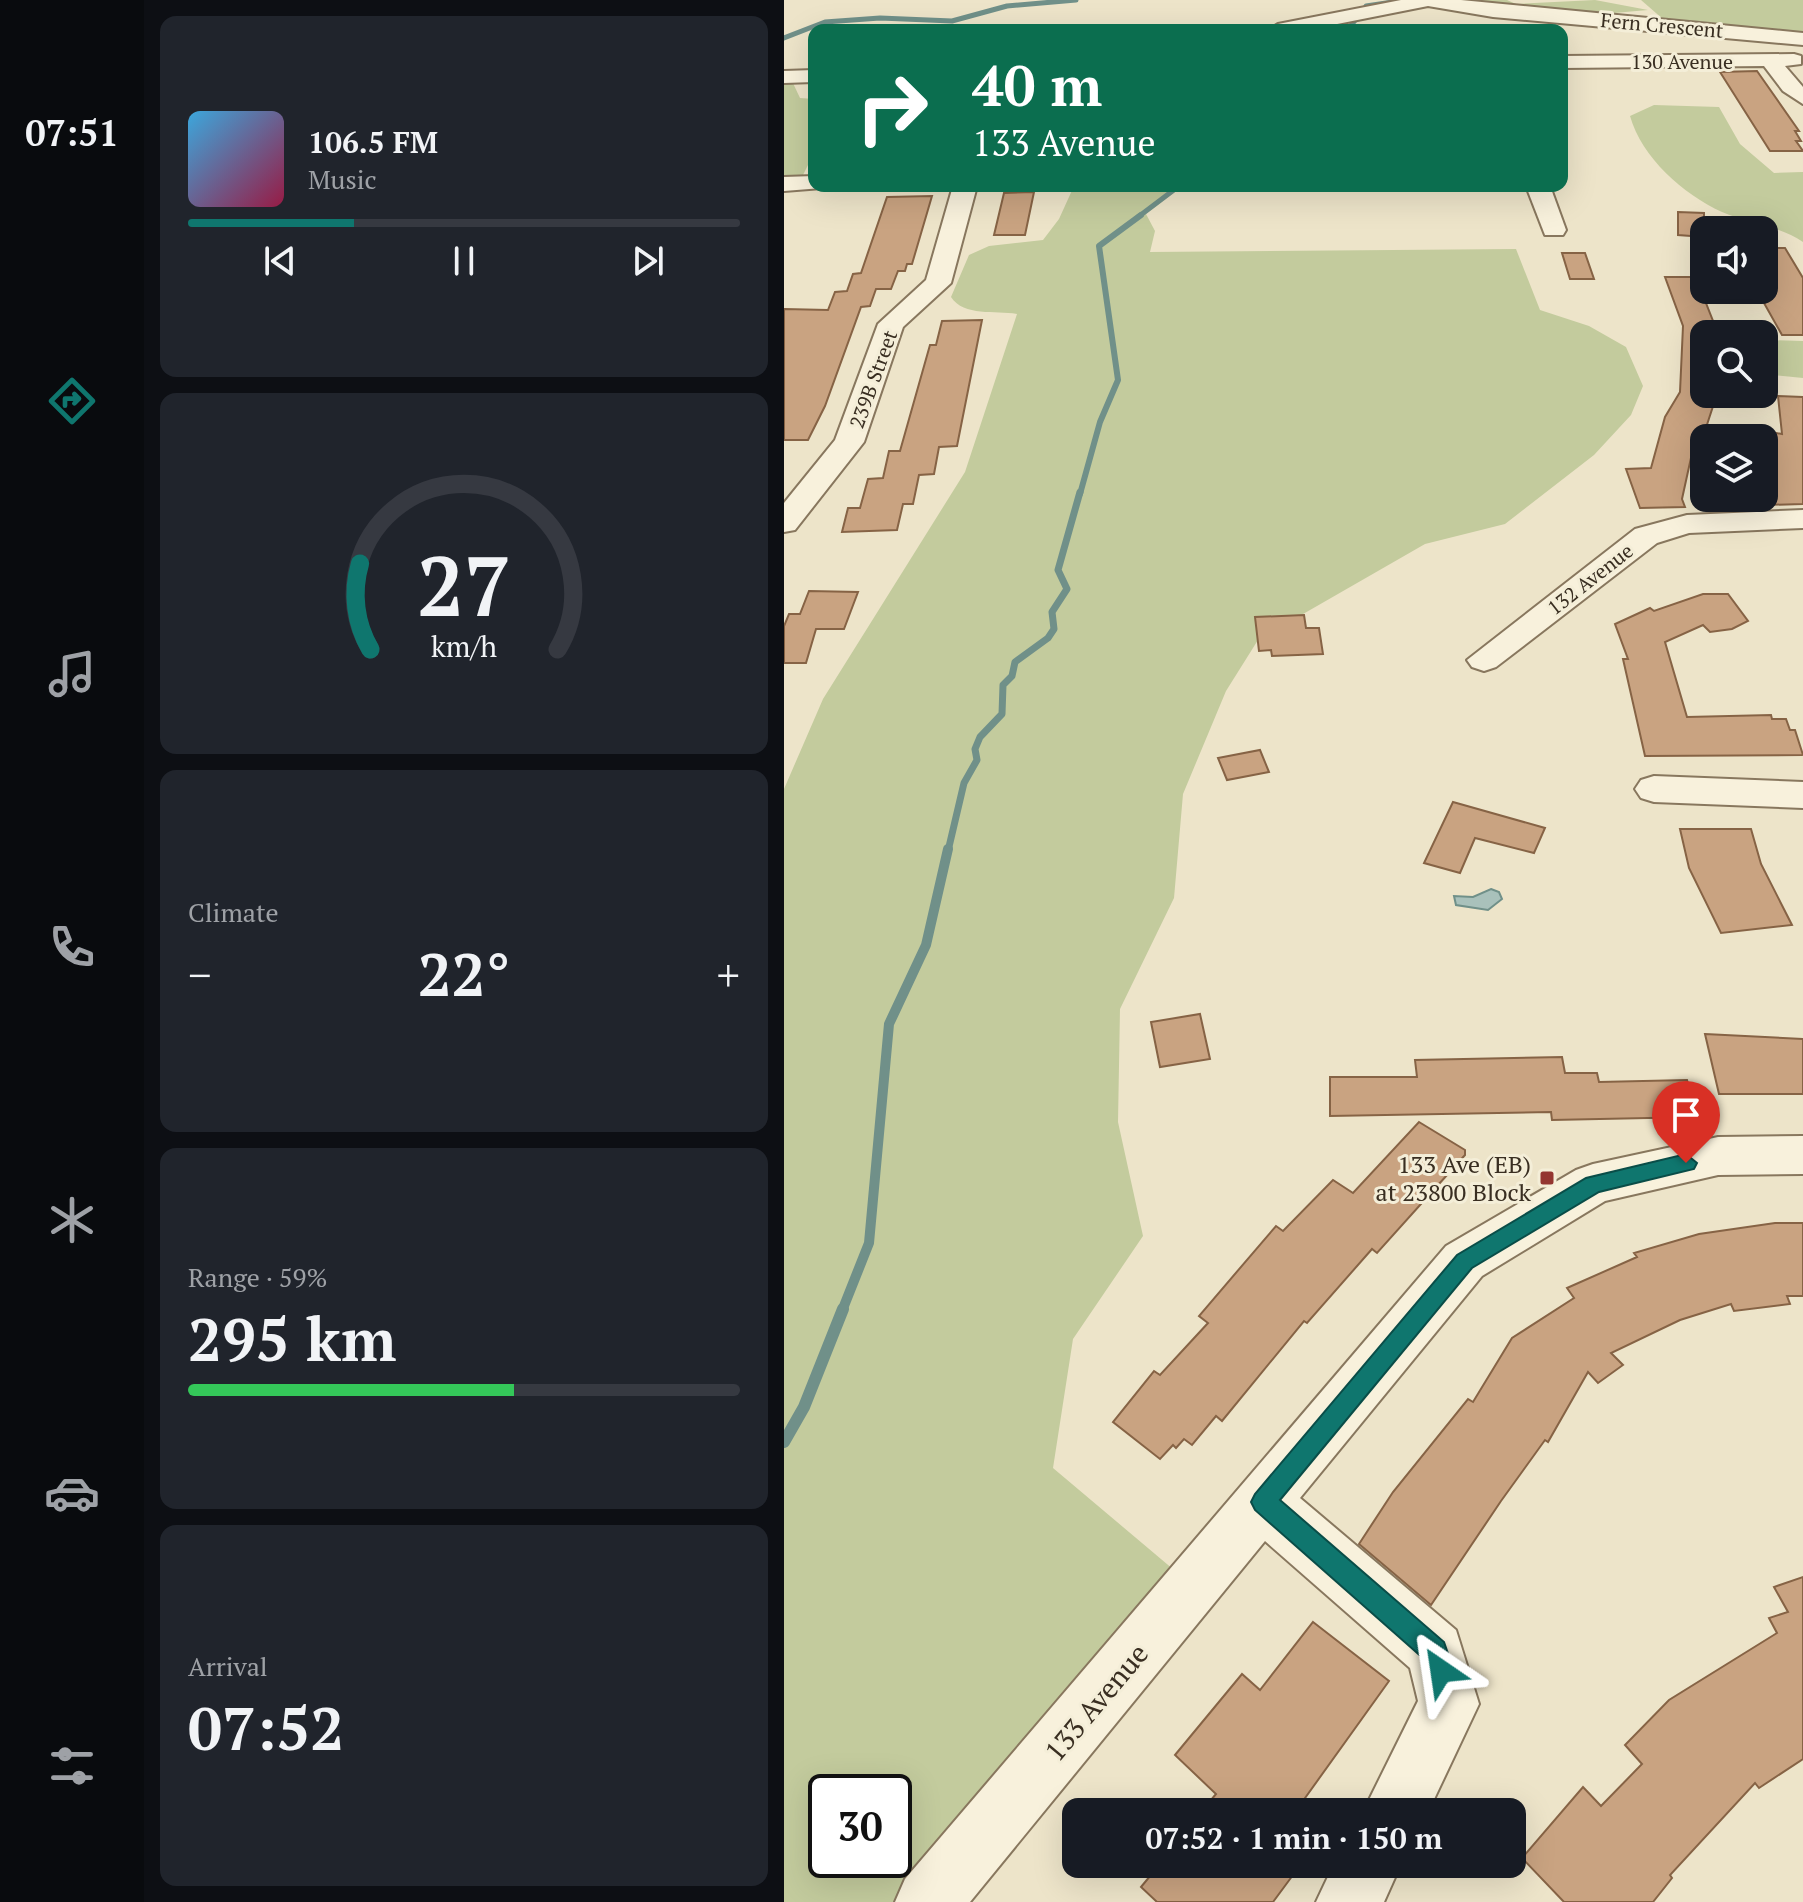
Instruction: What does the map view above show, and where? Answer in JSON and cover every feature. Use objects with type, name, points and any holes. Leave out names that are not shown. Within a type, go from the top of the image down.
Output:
[{"type":"street","points":[[1308,24],[1428,0]]},
{"type":"street","name":"Fern Crescent","points":[[1428,0],[1493,11],[1803,39]]},
{"type":"street","points":[[1770,60],[1790,87],[1803,98]]},
{"type":"street","name":"130 Avenue","points":[[1568,62],[1803,60]]},
{"type":"street","points":[[784,77],[808,76]]},
{"type":"street","points":[[784,184],[808,183]]},
{"type":"street","name":"239B Street","points":[[784,523],[849,442],[891,324],[938,283],[963,192]]},
{"type":"street","points":[[1540,192],[1554,230]]},
{"type":"street","name":"132 Avenue","points":[[1484,660],[1646,536],[1687,524],[1803,519]]},
{"type":"street","points":[[1654,789],[1803,795]]},
{"type":"street","name":"133 Avenue","points":[[928,1902],[1464,1261],[1593,1184],[1718,1156],[1803,1155]]},
{"type":"street","points":[[1263,1502],[1435,1651],[1449,1704],[1402,1798]]},
{"type":"street","points":[[1349,1902],[1362,1878]]},
{"type":"green space","points":[[1442,0],[1507,0],[1516,4],[1595,0],[1648,10],[1591,15]]},
{"type":"green space","points":[[1641,0],[1803,0],[1803,36],[1664,20]]},
{"type":"green space","points":[[792,81],[800,98],[808,99],[808,165],[802,177],[784,177],[784,82]]},
{"type":"green space","points":[[1654,105],[1719,107],[1740,144],[1774,173],[1803,172],[1803,242],[1778,230],[1778,216],[1734,216],[1707,204],[1679,185],[1644,146],[1630,116]]},
{"type":"green space","points":[[1071,192],[1175,192],[1146,214],[1155,231],[1150,252],[1516,249],[1540,310],[1589,326],[1626,347],[1643,386],[1631,415],[1594,455],[1505,524],[1425,544],[1258,640],[1226,691],[1183,794],[1174,898],[1120,1009],[1118,1122],[1143,1236],[1073,1339],[1053,1468],[1193,1586],[928,1902],[784,1902],[784,789],[823,699],[965,472],[1017,314],[964,308],[951,297],[969,255],[989,246],[1043,240],[1059,219]]},
{"type":"green space","points":[[1778,340],[1803,341],[1803,378],[1778,375]]},
{"type":"water","points":[[1491,889],[1499,892],[1502,899],[1488,910],[1456,905],[1454,896],[1473,897]]},
{"type":"building","points":[[1757,71],[1799,131],[1795,131],[1801,141],[1796,141],[1803,151],[1770,151],[1720,72]]},
{"type":"building","points":[[1034,192],[1025,235],[994,235],[1004,193]]},
{"type":"building","points":[[932,196],[912,264],[907,264],[905,271],[898,271],[891,289],[876,289],[870,306],[861,307],[825,406],[808,440],[784,440],[784,309],[828,310],[835,292],[847,291],[853,274],[861,273],[887,197]]},
{"type":"building","points":[[1678,212],[1704,213],[1704,216],[1690,216],[1690,236],[1678,235]]},
{"type":"building","points":[[1778,248],[1785,248],[1803,278],[1803,335],[1782,335],[1778,320],[1774,320],[1765,304],[1778,304]]},
{"type":"building","points":[[1562,253],[1585,253],[1594,279],[1570,279]]},
{"type":"building","points":[[1665,277],[1690,277],[1690,304],[1706,304],[1713,320],[1690,320],[1690,408],[1712,408],[1707,424],[1690,424],[1690,462],[1682,499],[1685,507],[1640,508],[1626,469],[1651,468],[1665,417],[1680,392],[1683,326]]},
{"type":"building","points":[[982,320],[957,446],[939,447],[934,474],[919,475],[913,504],[903,504],[897,530],[842,532],[848,508],[860,508],[868,479],[883,478],[889,451],[900,451],[930,345],[936,345],[942,321]]},
{"type":"building","points":[[1778,396],[1803,397],[1803,504],[1778,505],[1778,433],[1782,434]]},
{"type":"building","points":[[809,591],[858,592],[844,629],[816,629],[806,663],[784,663],[784,626],[789,614],[800,614]]},
{"type":"building","points":[[1703,594],[1728,594],[1748,621],[1732,629],[1710,632],[1703,625],[1665,642],[1687,717],[1771,715],[1772,719],[1786,719],[1790,730],[1795,730],[1803,755],[1645,756],[1623,659],[1628,659],[1615,624],[1650,608],[1654,611]]},
{"type":"building","points":[[1304,615],[1306,628],[1319,628],[1323,654],[1272,656],[1271,650],[1259,651],[1255,617]]},
{"type":"building","points":[[1260,750],[1269,772],[1227,780],[1218,758]]},
{"type":"building","points":[[1453,802],[1545,828],[1534,853],[1475,838],[1460,873],[1424,863]]},
{"type":"building","points":[[1680,829],[1751,829],[1761,864],[1792,925],[1721,933],[1689,868]]},
{"type":"building","points":[[1200,1014],[1210,1059],[1160,1067],[1151,1022]]},
{"type":"building","points":[[1705,1034],[1803,1039],[1803,1094],[1719,1094]]},
{"type":"building","points":[[1562,1057],[1565,1073],[1597,1073],[1599,1082],[1687,1080],[1696,1117],[1552,1120],[1551,1112],[1330,1116],[1330,1077],[1417,1077],[1415,1060]]},
{"type":"building","points":[[1419,1122],[1465,1150],[1465,1155],[1377,1253],[1372,1249],[1307,1323],[1304,1321],[1222,1421],[1216,1416],[1192,1445],[1184,1439],[1176,1448],[1173,1445],[1160,1459],[1113,1422],[1154,1371],[1160,1375],[1208,1323],[1199,1316],[1276,1226],[1283,1231],[1333,1180],[1353,1193]]},
{"type":"building","points":[[1775,1223],[1803,1223],[1803,1296],[1787,1296],[1790,1304],[1734,1311],[1731,1304],[1680,1320],[1611,1353],[1623,1365],[1598,1383],[1588,1372],[1548,1442],[1545,1440],[1501,1501],[1431,1605],[1359,1544],[1393,1492],[1468,1399],[1473,1402],[1512,1338],[1574,1298],[1567,1288],[1637,1257],[1634,1253],[1699,1234]]},
{"type":"building","points":[[1803,1577],[1803,1759],[1759,1788],[1755,1783],[1670,1875],[1672,1878],[1653,1902],[1564,1902],[1526,1862],[1526,1853],[1583,1787],[1601,1806],[1642,1764],[1625,1745],[1669,1700],[1777,1633],[1769,1618],[1788,1612],[1774,1587]]},
{"type":"building","points":[[1313,1622],[1389,1681],[1305,1798],[1213,1798],[1216,1794],[1175,1755],[1242,1674],[1260,1690]]},
{"type":"building","points":[[1148,1878],[1291,1878],[1273,1902],[1157,1902],[1141,1887]]},
{"type":"waterway","points":[[820,24],[880,18],[952,21],[1007,6],[1076,0]]},
{"type":"waterway","points":[[1364,10],[1366,6],[1406,0]]},
{"type":"waterway","points":[[1352,24],[1358,17]]},
{"type":"waterway","points":[[784,38],[808,29]]},
{"type":"waterway","points":[[1138,217],[1171,192]]},
{"type":"waterway","points":[[1080,494],[1100,422],[1118,380],[1099,246],[1141,215]]},
{"type":"waterway","points":[[948,851],[964,783],[977,760],[975,749],[980,737],[1002,714],[1003,685],[1012,676],[1015,662],[1048,638],[1054,629],[1052,612],[1067,589],[1058,570],[1080,492]]},
{"type":"waterway","points":[[842,1311],[869,1243],[889,1024],[926,945],[948,849]]},
{"type":"waterway","points":[[784,1442],[804,1407],[843,1309]]},
{"type":"place","name":"133 Ave (EB) at 23800 Block","points":[[1547,1178]]},
{"type":"route","points":[[1441,1671],[1435,1651],[1263,1502],[1464,1261],[1593,1184],[1686,1163]]}]
